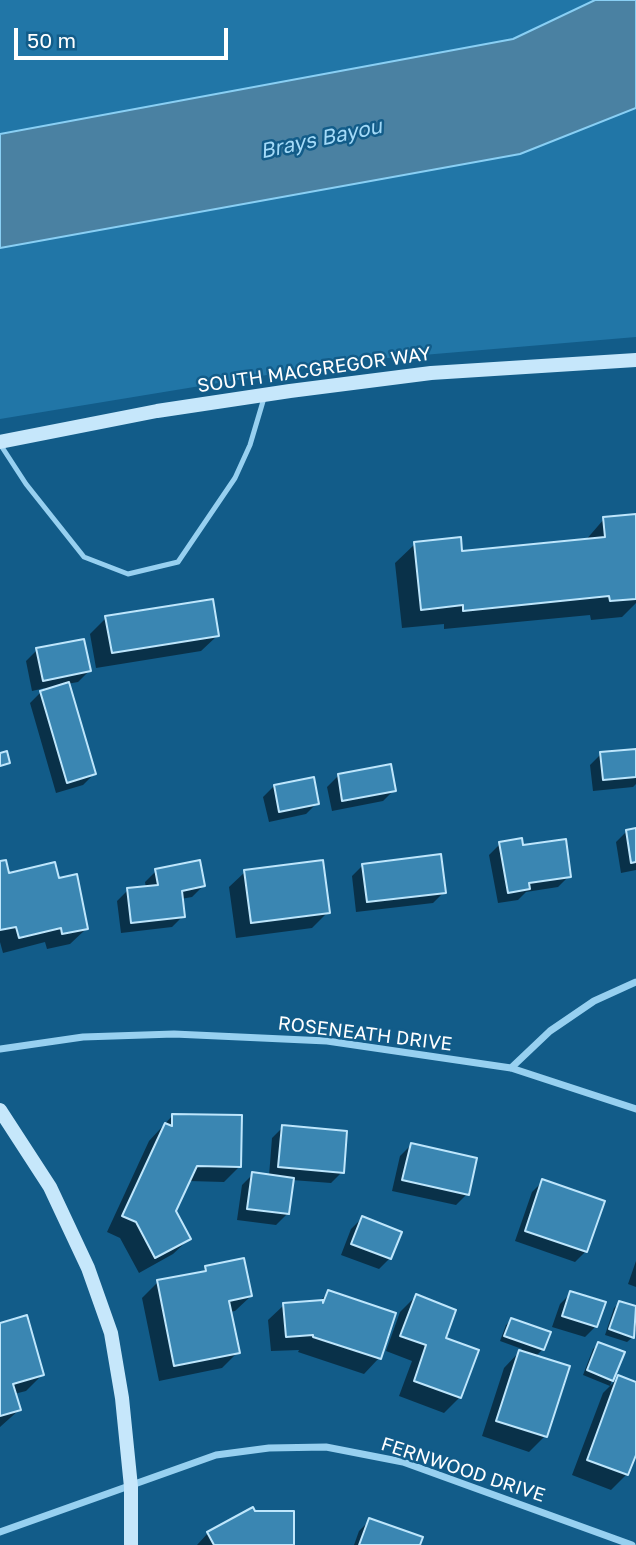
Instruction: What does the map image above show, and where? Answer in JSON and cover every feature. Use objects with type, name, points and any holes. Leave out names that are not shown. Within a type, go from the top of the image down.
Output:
[{"type":"street","name":"SOUTH MACGREGOR WAY","points":[[0,443],[158,411],[431,373],[636,360]]},
{"type":"street","points":[[511,1068],[550,1031],[594,1000],[636,982]]},
{"type":"street","name":"ROSENEATH DRIVE","points":[[0,1049],[83,1037],[174,1034],[327,1041],[511,1068],[636,1109]]},
{"type":"street","points":[[0,1110],[50,1187],[93,1281],[111,1333],[122,1398],[131,1486],[131,1545]]},
{"type":"street","name":"FERNWOOD DRIVE","points":[[0,1532],[216,1455],[269,1448],[326,1447],[403,1462],[632,1545]]},
{"type":"lane","points":[[0,443],[26,484],[84,557],[128,574],[178,562],[235,478],[250,445],[265,395]]},
{"type":"shaded area","points":[[0,0],[636,0],[636,337],[352,361],[0,419]]},
{"type":"water","name":"Brays Bayou","points":[[595,0],[636,0],[636,108],[520,154],[0,248],[0,134],[513,39]]},
{"type":"building","points":[[636,514],[636,599],[610,601],[609,596],[463,611],[463,605],[421,610],[414,542],[461,537],[462,551],[605,537],[603,517]]},
{"type":"building","points":[[213,599],[219,636],[112,653],[105,616]]},
{"type":"building","points":[[84,639],[91,671],[43,681],[36,648]]},
{"type":"building","points":[[69,682],[96,774],[67,783],[40,691]]},
{"type":"building","points":[[636,749],[636,777],[603,780],[600,752]]},
{"type":"building","points":[[7,751],[10,763],[0,766],[0,753]]},
{"type":"building","points":[[391,764],[396,791],[342,801],[338,774]]},
{"type":"building","points":[[314,777],[319,804],[279,812],[274,785]]},
{"type":"building","points":[[636,828],[636,862],[631,863],[626,830]]},
{"type":"building","points":[[522,838],[523,845],[566,839],[571,877],[529,883],[530,889],[508,893],[499,842]]},
{"type":"building","points":[[441,854],[446,893],[367,902],[362,864]]},
{"type":"building","points":[[6,860],[9,873],[55,862],[59,878],[77,874],[88,929],[62,934],[61,928],[19,938],[16,927],[0,930],[0,861]]},
{"type":"building","points":[[200,860],[205,886],[182,891],[185,917],[131,923],[127,888],[158,885],[155,869]]},
{"type":"building","points":[[323,860],[330,913],[251,923],[244,870]]},
{"type":"building","points":[[172,1114],[242,1115],[241,1167],[197,1166],[176,1211],[191,1239],[155,1258],[136,1222],[122,1216],[165,1123],[172,1126]]},
{"type":"building","points":[[282,1125],[347,1131],[344,1173],[278,1167]]},
{"type":"building","points":[[411,1143],[477,1158],[469,1195],[402,1180]]},
{"type":"building","points":[[252,1172],[294,1178],[289,1214],[247,1209]]},
{"type":"building","points":[[542,1179],[605,1201],[587,1252],[525,1231]]},
{"type":"building","points":[[362,1216],[402,1232],[391,1259],[351,1244]]},
{"type":"building","points":[[244,1258],[252,1296],[229,1301],[240,1353],[174,1366],[157,1280],[206,1271],[205,1266]]},
{"type":"building","points":[[328,1290],[396,1313],[381,1359],[313,1335],[286,1337],[283,1303],[323,1300],[323,1303]]},
{"type":"building","points":[[570,1291],[606,1302],[597,1327],[562,1316]]},
{"type":"building","points":[[416,1294],[456,1310],[446,1338],[479,1350],[461,1398],[414,1381],[426,1345],[400,1336]]},
{"type":"building","points":[[619,1301],[636,1306],[634,1338],[609,1329]]},
{"type":"building","points":[[27,1315],[44,1375],[13,1384],[21,1410],[0,1416],[0,1323]]},
{"type":"building","points":[[511,1318],[551,1332],[544,1350],[504,1336]]},
{"type":"building","points":[[598,1342],[625,1352],[613,1381],[587,1370]]},
{"type":"building","points":[[519,1350],[570,1366],[547,1437],[496,1421]]},
{"type":"building","points":[[618,1375],[636,1382],[636,1455],[628,1475],[587,1460]]},
{"type":"building","points":[[253,1507],[255,1511],[294,1511],[294,1545],[214,1545],[207,1532]]},
{"type":"building","points":[[369,1518],[423,1537],[420,1545],[359,1545]]}]
